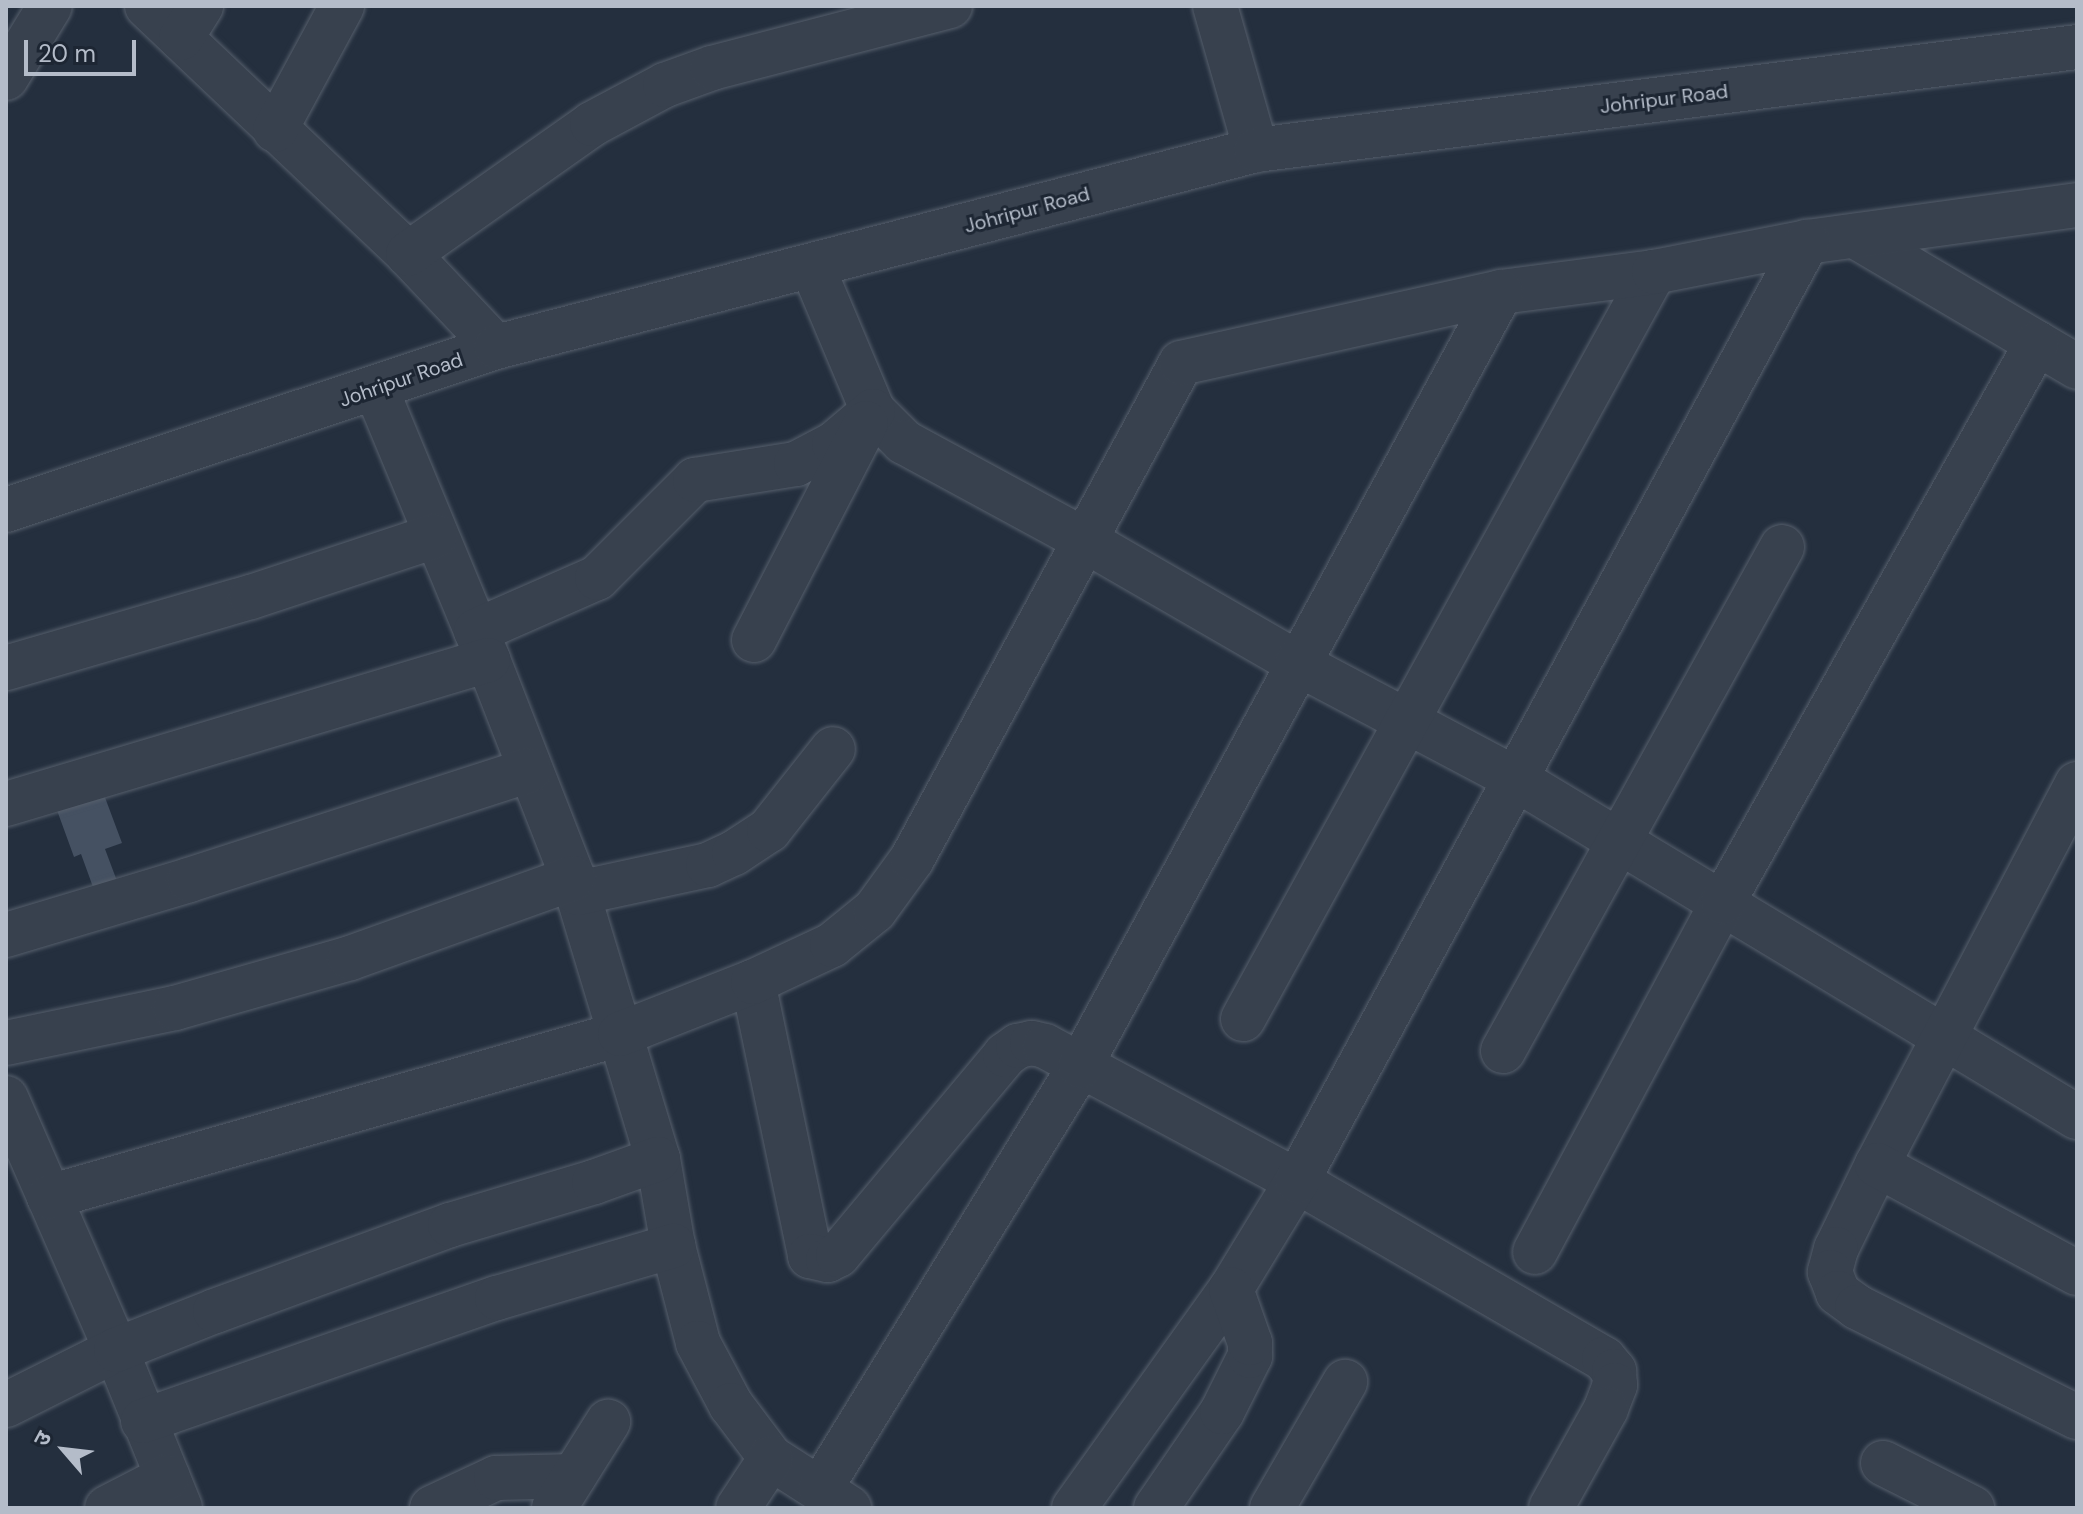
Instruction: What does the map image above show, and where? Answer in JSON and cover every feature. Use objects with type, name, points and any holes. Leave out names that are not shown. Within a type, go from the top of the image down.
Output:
[{"type":"street","points":[[6,78],[50,6]]},
{"type":"street","points":[[147,6],[191,22],[275,130],[408,254],[496,347]]},
{"type":"street","points":[[275,130],[342,6]]},
{"type":"street","points":[[408,254],[592,124],[665,85],[712,68],[950,6]]},
{"type":"street","points":[[1215,6],[1256,150]]},
{"type":"street","name":"Johripur Road","points":[[6,510],[496,347],[1256,150],[2077,47]]},
{"type":"street","points":[[49,1197],[620,1034],[753,982],[832,945],[875,910],[912,859],[1181,363],[1501,292],[1654,272],[1807,242],[2070,211]]},
{"type":"street","points":[[1855,236],[2077,367]]},
{"type":"street","points":[[1074,1508],[1231,1289],[1297,1181],[1807,242]]},
{"type":"street","points":[[812,266],[873,411],[885,426],[927,456],[1086,541],[1297,663],[1516,779],[2077,1117]]},
{"type":"street","points":[[1243,1019],[1654,272]]},
{"type":"street","points":[[376,389],[576,886],[658,1159],[673,1246],[698,1343],[731,1405],[771,1458],[834,1499],[1080,1066],[1501,292]]},
{"type":"street","points":[[1535,1252],[1723,902],[2037,343]]},
{"type":"street","points":[[754,640],[873,411]]},
{"type":"street","points":[[6,804],[482,646],[597,578],[695,480],[796,464],[834,444],[873,411]]},
{"type":"street","points":[[6,668],[251,597],[435,536]]},
{"type":"street","points":[[1503,1051],[1782,547]]},
{"type":"street","points":[[6,1043],[175,1008],[350,958],[576,886],[708,865],[734,853],[769,830],[833,749]]},
{"type":"street","points":[[6,935],[219,871],[530,770]]},
{"type":"street","points":[[2074,796],[1877,1165],[1836,1249],[1830,1272],[1838,1293],[1857,1307],[2077,1417]]},
{"type":"street","points":[[753,982],[810,1256],[819,1261],[838,1255],[1005,1055],[1018,1046],[1045,1046],[1297,1181],[1589,1348],[1614,1371],[1615,1385],[1606,1409],[1551,1508]]},
{"type":"street","points":[[10,1116],[116,1350],[174,1492],[107,1508]]},
{"type":"street","points":[[6,1405],[116,1350],[450,1225],[594,1182],[658,1159]]},
{"type":"street","points":[[1877,1165],[2077,1273]]},
{"type":"street","points":[[143,1421],[483,1303],[673,1246]]},
{"type":"street","points":[[1156,1508],[1222,1412],[1250,1356],[1250,1343],[1231,1289]]},
{"type":"street","points":[[1272,1508],[1345,1382]]},
{"type":"street","points":[[432,1508],[496,1478],[564,1492],[608,1422]]},
{"type":"street","points":[[738,1508],[771,1458]]},
{"type":"street","points":[[1883,1463],[1972,1508]]},
{"type":"building","points":[[100,784],[122,843],[105,849],[120,889],[97,898],[81,854],[74,857],[54,802]]}]
